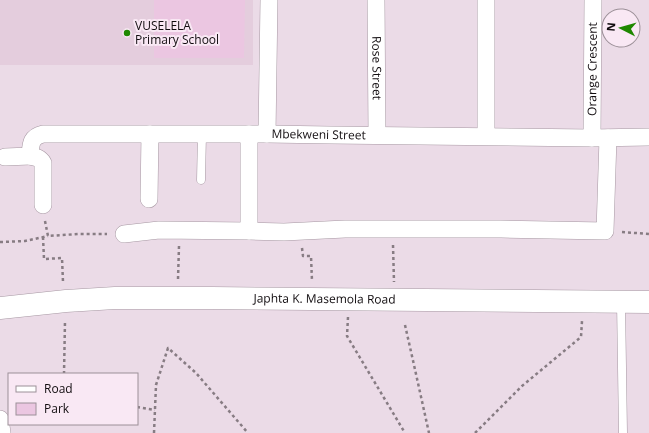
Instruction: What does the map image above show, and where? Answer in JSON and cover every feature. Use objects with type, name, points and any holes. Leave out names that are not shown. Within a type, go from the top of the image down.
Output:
[{"type":"main road","name":"Japhta K. Masemola Road","points":[[0,308],[66,301],[115,298],[649,302]]},
{"type":"street","points":[[267,134],[268,0]]},
{"type":"street","name":"Rose Street","points":[[376,0],[377,135]]},
{"type":"street","points":[[486,0],[486,136]]},
{"type":"street","name":"Orange Crescent","points":[[593,0],[605,231]]},
{"type":"street","name":"Mbekweni Street","points":[[30,156],[34,138],[37,135],[43,134],[267,134],[330,136],[377,135],[600,138],[649,137]]},
{"type":"street","points":[[149,198],[150,134]]},
{"type":"street","points":[[249,134],[249,231]]},
{"type":"street","points":[[5,157],[30,156],[37,157],[41,160],[43,163],[43,205]]},
{"type":"street","points":[[124,234],[159,230],[298,232],[345,229],[501,229],[605,231]]},
{"type":"street","points":[[0,418],[2,433]]},
{"type":"lane","points":[[201,180],[202,134]]},
{"type":"lane","points":[[621,302],[623,433]]},
{"type":"path","points":[[43,205],[45,226],[48,236]]},
{"type":"path","points":[[391,229],[394,255],[394,282]]},
{"type":"path","points":[[178,281],[180,230]]},
{"type":"path","points":[[605,231],[649,234]]},
{"type":"path","points":[[298,232],[303,256],[311,256],[312,299]]},
{"type":"path","points":[[0,242],[25,241],[48,236],[78,234],[124,234]]},
{"type":"path","points":[[43,237],[44,259],[62,258],[63,283]]},
{"type":"path","points":[[349,300],[347,336],[405,433]]},
{"type":"path","points":[[475,433],[522,386],[581,337],[583,301]]},
{"type":"path","points":[[64,373],[65,319]]},
{"type":"path","points":[[405,325],[429,433]]},
{"type":"path","points":[[154,433],[156,385],[168,348],[196,373],[248,433]]},
{"type":"path","points":[[138,407],[155,410]]},
{"type":"shaded area","name":"VUSELELA Primary School","points":[[0,0],[253,0],[253,65],[0,65]]},
{"type":"green space","points":[[154,0],[245,0],[244,58],[154,58]]},
{"type":"place","name":"VUSELELA Primary School","points":[[127,33]]}]
